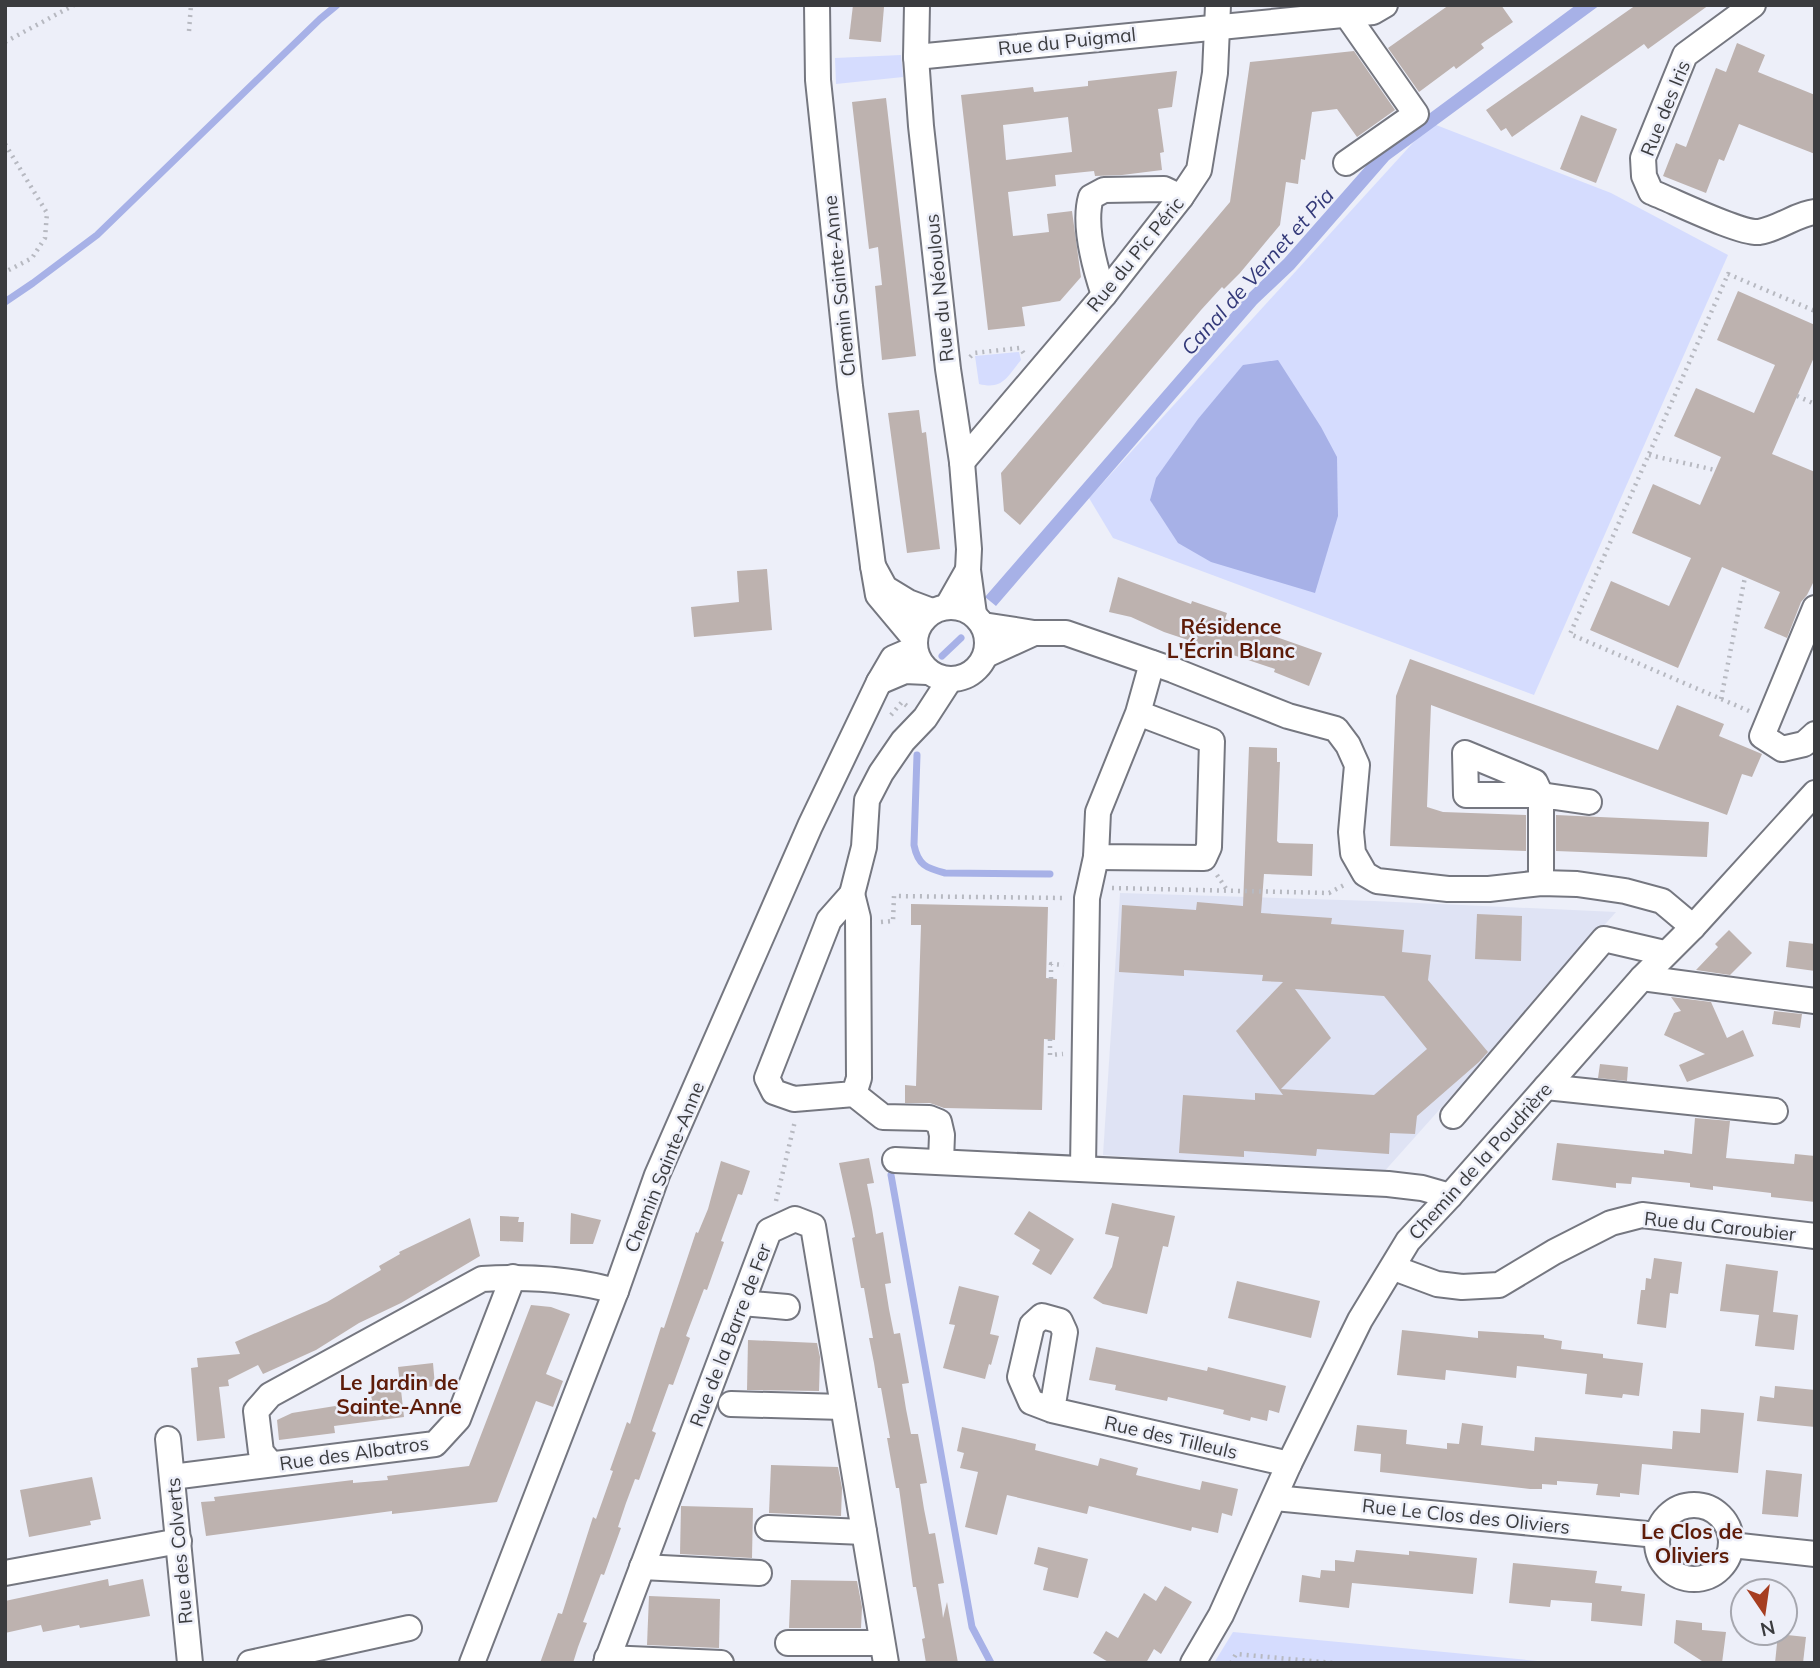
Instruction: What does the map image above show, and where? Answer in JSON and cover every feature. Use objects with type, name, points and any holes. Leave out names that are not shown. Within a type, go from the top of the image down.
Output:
[{"type":"street","name":"Chemin Sainte-Anne","points":[[472,1663],[663,1163],[810,826],[879,682],[893,657],[914,643],[878,595],[873,566],[850,386],[818,80],[817,5]]},
{"type":"street","name":"Rue du Néoulous","points":[[917,5],[916,57],[921,126],[961,462],[969,549],[968,570],[979,620]]},
{"type":"street","name":"Rue du Puigmal","points":[[916,57],[1218,15],[1346,14],[1373,12],[1385,5]]},
{"type":"street","name":"Rue des Iris","points":[[1753,5],[1685,55],[1643,158],[1644,176],[1651,192],[1754,232],[1776,229],[1807,213],[1815,212]]},
{"type":"street","points":[[1346,14],[1416,114],[1346,163]]},
{"type":"street","name":"Rue du Pic Péric","points":[[961,462],[1104,295],[1199,170],[1215,73],[1218,15]]},
{"type":"street","points":[[1104,295],[1096,272],[1087,211],[1091,197],[1104,190],[1164,189],[1181,197]]},
{"type":"street","points":[[954,407],[988,432]]},
{"type":"street","points":[[873,566],[886,588],[908,602],[940,609],[961,608],[979,620],[1034,633],[1066,633],[1288,716],[1336,729],[1348,745],[1357,765],[1351,832],[1353,853],[1364,874],[1377,881],[1448,889],[1489,889],[1541,883],[1577,884],[1625,891],[1662,901],[1693,927]]},
{"type":"street","points":[[938,676],[918,662],[914,643],[920,622],[940,609],[968,570]]},
{"type":"street","points":[[1815,608],[1762,736],[1783,749],[1804,744],[1815,734]]},
{"type":"street","points":[[979,620],[988,639],[986,655]]},
{"type":"street","points":[[879,682],[905,671],[938,676],[972,674],[986,655],[1034,633]]},
{"type":"street","points":[[1083,1168],[1088,893],[1096,857],[1098,812],[1138,713],[1152,663]]},
{"type":"street","points":[[854,1094],[859,1078],[858,924],[852,894],[864,847],[867,800],[903,741],[925,718],[938,676]]},
{"type":"street","points":[[1096,857],[1204,858],[1209,847],[1212,741],[1138,713]]},
{"type":"street","name":"Chemin de la Poudrière","points":[[1192,1663],[1221,1615],[1289,1464],[1360,1320],[1408,1241],[1664,953],[1693,927],[1815,793]]},
{"type":"street","points":[[1541,883],[1541,795],[1589,802]]},
{"type":"street","points":[[852,894],[829,920],[767,1078],[774,1092],[794,1099],[854,1094],[883,1117],[929,1118],[939,1122],[942,1161]]},
{"type":"street","points":[[1453,1116],[1604,939],[1664,953]]},
{"type":"street","points":[[1642,978],[1815,1001]]},
{"type":"street","points":[[1546,1087],[1775,1111]]},
{"type":"street","points":[[895,1160],[1388,1184],[1422,1188],[1450,1196]]},
{"type":"street","name":"Rue du Caroubier","points":[[1394,1268],[1437,1284],[1462,1287],[1499,1285],[1554,1252],[1611,1223],[1642,1215],[1815,1236]]},
{"type":"street","name":"Rue de la Barre de Fer","points":[[607,1660],[769,1231],[794,1219],[813,1226],[884,1653]]},
{"type":"street","points":[[271,1464],[261,1452],[256,1411],[270,1395],[482,1279],[513,1277],[584,1282],[616,1291]]},
{"type":"street","name":"Rue des Albatros","points":[[173,1477],[435,1444],[458,1419],[513,1277]]},
{"type":"street","points":[[742,1303],[787,1307]]},
{"type":"street","points":[[731,1404],[843,1408]]},
{"type":"street","name":"Rue des Tilleuls","points":[[1052,1410],[1289,1464]]},
{"type":"street","name":"Rue des Colverts","points":[[169,1439],[190,1663]]},
{"type":"street","name":"Rue Le Clos des Oliviers","points":[[1275,1498],[1657,1535]]},
{"type":"street","points":[[1692,1504],[1705,1506],[1725,1521],[1731,1545],[1728,1557],[1721,1567],[1712,1574],[1689,1579],[1667,1568],[1660,1558],[1657,1535],[1661,1523],[1669,1513],[1692,1504]]},
{"type":"street","points":[[768,1528],[864,1532]]},
{"type":"street","points":[[5,1573],[179,1542]]},
{"type":"street","points":[[1731,1545],[1815,1554]]},
{"type":"street","points":[[642,1567],[759,1573]]},
{"type":"street","points":[[250,1663],[409,1628]]},
{"type":"street","points":[[788,1643],[884,1653]]},
{"type":"street","points":[[607,1660],[721,1663]]},
{"type":"path","points":[[5,42],[74,5]]},
{"type":"path","points":[[189,31],[191,5]]},
{"type":"path","points":[[5,144],[47,213],[45,238],[32,258],[5,272]]},
{"type":"path","points":[[1769,720],[1570,634],[1728,274],[1815,311]]},
{"type":"path","points":[[948,369],[963,364],[974,353],[1020,348],[1037,372]]},
{"type":"path","points":[[1797,396],[1815,404]]},
{"type":"path","points":[[1648,455],[1715,470]]},
{"type":"path","points":[[1721,699],[1745,577]]},
{"type":"path","points":[[884,723],[902,702],[925,718]]},
{"type":"path","points":[[858,924],[893,922],[894,896],[1062,898],[1088,893],[1329,893],[1364,874]]},
{"type":"path","points":[[1062,898],[1063,886],[1088,893]]},
{"type":"path","points":[[769,1231],[795,1123],[794,1099]]},
{"type":"path","points":[[1231,1663],[1236,1654],[1333,1663]]},
{"type":"shaded area","name":"Canal de Vernet et Pia","points":[[1576,5],[1600,5],[1389,160],[1294,269],[1257,304],[996,606],[985,597],[1247,295],[1284,259],[1380,150]]},
{"type":"shaded area","points":[[901,55],[903,77],[836,84],[835,58]]},
{"type":"shaded area","points":[[1431,123],[1611,193],[1728,255],[1534,695],[1113,538],[1089,498]]},
{"type":"shaded area","points":[[1019,352],[1021,360],[1004,381],[994,385],[979,384],[975,356]]},
{"type":"shaded area","points":[[1278,360],[1337,457],[1338,516],[1315,593],[1211,562],[1178,543],[1150,500],[1156,478],[1198,419],[1243,365]]},
{"type":"shaded area","points":[[1120,893],[1616,912],[1382,1174],[1103,1155]]},
{"type":"shaded area","points":[[1233,1632],[1559,1663],[1214,1663]]},
{"type":"building","points":[[853,5],[884,7],[881,42],[849,39]]},
{"type":"building","points":[[1449,5],[1501,5],[1513,22],[1481,44],[1484,48],[1456,69],[1454,66],[1419,92],[1388,48]]},
{"type":"building","points":[[1636,5],[1709,5],[1648,49],[1644,44],[1512,137],[1506,128],[1501,131],[1486,110]]},
{"type":"building","points":[[1737,43],[1765,55],[1758,72],[1815,95],[1815,154],[1739,124],[1724,161],[1719,159],[1706,193],[1663,176],[1676,143],[1686,147],[1716,68],[1726,72]]},
{"type":"building","points":[[1354,51],[1395,110],[1357,137],[1337,109],[1312,112],[1305,160],[1301,159],[1298,184],[1286,182],[1280,225],[1240,273],[1224,289],[1222,287],[1201,310],[1020,525],[1004,511],[1001,473],[1230,202],[1250,62]]},
{"type":"building","points":[[1177,71],[1172,107],[1158,109],[1164,152],[1160,153],[1162,170],[1122,175],[1095,176],[1094,171],[1055,175],[1056,186],[1008,192],[1013,236],[1049,232],[1047,214],[1072,211],[1081,277],[1060,301],[1022,307],[1025,326],[988,330],[961,95],[1033,87],[1034,92],[1088,86],[1088,81]],"holes":[[[1068,117],[1072,152],[1006,160],[1003,125]]]},
{"type":"building","points":[[886,98],[916,356],[882,360],[875,286],[882,285],[878,247],[869,249],[852,102]]},
{"type":"building","points":[[1581,115],[1617,129],[1596,183],[1560,169]]},
{"type":"building","points":[[1738,291],[1815,325],[1815,355],[1772,454],[1815,472],[1815,579],[1801,602],[1787,638],[1764,628],[1780,592],[1722,567],[1678,668],[1590,630],[1611,581],[1669,606],[1691,558],[1632,533],[1653,484],[1700,505],[1721,457],[1674,436],[1696,388],[1754,413],[1775,365],[1717,340]]},
{"type":"building","points":[[919,410],[922,433],[926,432],[940,549],[907,553],[888,413]]},
{"type":"building","points":[[767,569],[772,630],[694,637],[691,607],[739,602],[737,571]]},
{"type":"building","points":[[1118,577],[1191,604],[1192,601],[1227,613],[1225,619],[1322,653],[1309,686],[1274,672],[1275,669],[1164,632],[1131,617],[1109,612]]},
{"type":"building","points":[[1410,659],[1658,750],[1677,705],[1724,724],[1719,736],[1762,754],[1752,777],[1742,774],[1727,815],[1431,705],[1427,807],[1443,812],[1526,815],[1526,851],[1390,846],[1396,696]]},
{"type":"building","points":[[1249,747],[1277,748],[1277,762],[1280,762],[1277,841],[1313,844],[1312,876],[1264,874],[1261,913],[1332,918],[1331,924],[1404,930],[1402,952],[1431,955],[1428,980],[1488,1052],[1417,1116],[1415,1134],[1390,1133],[1389,1154],[1317,1149],[1316,1156],[1244,1151],[1244,1157],[1179,1153],[1183,1095],[1255,1100],[1255,1093],[1283,1095],[1236,1031],[1283,982],[1262,981],[1263,975],[1184,970],[1184,976],[1119,972],[1122,905],[1196,910],[1197,902],[1243,906]],"holes":[[[1295,989],[1384,996],[1427,1049],[1374,1095],[1281,1089],[1331,1038]]]},
{"type":"building","points":[[1556,815],[1709,822],[1707,857],[1556,851]]},
{"type":"building","points":[[911,904],[1048,907],[1046,978],[1057,979],[1055,1040],[1044,1039],[1042,1110],[944,1108],[930,1103],[905,1103],[905,1085],[916,1086],[921,925],[911,925]]},
{"type":"building","points":[[1477,914],[1522,916],[1521,961],[1475,959]]},
{"type":"building","points":[[1729,930],[1752,953],[1730,975],[1696,970],[1718,947],[1715,944]]},
{"type":"building","points":[[1789,941],[1815,944],[1815,971],[1786,967]]},
{"type":"building","points":[[1671,997],[1711,1002],[1727,1038],[1743,1030],[1754,1056],[1687,1082],[1679,1065],[1705,1054],[1664,1035],[1674,1013],[1681,1011]]},
{"type":"building","points":[[1774,1011],[1802,1014],[1800,1028],[1772,1024]]},
{"type":"building","points":[[1600,1064],[1628,1067],[1627,1081],[1598,1078]]},
{"type":"building","points":[[1695,1118],[1730,1121],[1726,1158],[1794,1164],[1795,1154],[1815,1156],[1815,1202],[1771,1197],[1771,1193],[1713,1186],[1713,1190],[1690,1187],[1690,1183],[1632,1177],[1631,1184],[1616,1183],[1616,1188],[1552,1180],[1557,1143],[1664,1154],[1664,1150],[1692,1154]]},
{"type":"building","points":[[869,1158],[874,1183],[867,1184],[876,1234],[883,1232],[891,1283],[885,1284],[889,1309],[894,1334],[900,1333],[909,1383],[902,1384],[906,1409],[911,1434],[918,1434],[927,1483],[920,1484],[924,1509],[929,1534],[935,1533],[944,1583],[938,1584],[943,1618],[947,1602],[958,1663],[926,1663],[922,1639],[925,1638],[916,1587],[913,1587],[899,1488],[896,1488],[881,1388],[878,1388],[869,1338],[873,1338],[864,1288],[861,1288],[852,1238],[855,1237],[839,1163]]},
{"type":"building","points":[[721,1161],[750,1171],[742,1195],[738,1194],[707,1290],[704,1289],[686,1336],[690,1338],[673,1385],[669,1384],[652,1431],[656,1433],[639,1480],[635,1479],[604,1575],[601,1574],[583,1622],[587,1623],[573,1663],[540,1663],[558,1613],[562,1614],[593,1517],[596,1519],[613,1471],[610,1470],[627,1422],[630,1424],[661,1327],[664,1328],[696,1232],[698,1233],[708,1209]]},
{"type":"building","points":[[1112,1203],[1175,1216],[1168,1247],[1163,1246],[1147,1314],[1103,1304],[1093,1298],[1112,1267],[1119,1237],[1105,1234]]},
{"type":"building","points":[[1029,1211],[1074,1239],[1051,1275],[1032,1264],[1040,1250],[1014,1234]]},
{"type":"building","points":[[571,1213],[601,1220],[593,1244],[570,1244]]},
{"type":"building","points":[[500,1216],[519,1217],[518,1222],[524,1222],[523,1242],[500,1241]]},
{"type":"building","points":[[470,1218],[480,1256],[316,1350],[263,1374],[258,1365],[228,1380],[229,1386],[219,1387],[225,1438],[197,1441],[191,1368],[198,1367],[197,1358],[240,1354],[235,1342],[327,1302],[381,1270],[379,1266],[400,1254],[399,1252]]},
{"type":"building","points":[[1654,1258],[1682,1262],[1678,1294],[1670,1293],[1666,1328],[1637,1324],[1641,1290],[1645,1290],[1646,1278],[1651,1279]]},
{"type":"building","points":[[1726,1264],[1778,1271],[1773,1312],[1798,1315],[1794,1350],[1755,1346],[1759,1315],[1720,1311]]},
{"type":"building","points":[[1237,1281],[1320,1301],[1311,1338],[1228,1318]]},
{"type":"building","points":[[959,1286],[999,1296],[990,1334],[999,1336],[985,1379],[943,1368],[955,1325],[949,1324]]},
{"type":"building","points":[[531,1305],[551,1307],[570,1314],[546,1374],[563,1381],[553,1407],[536,1401],[497,1502],[392,1514],[392,1511],[206,1536],[201,1502],[215,1501],[214,1497],[353,1480],[353,1483],[388,1480],[387,1476],[469,1466]]},
{"type":"building","points":[[1402,1330],[1478,1338],[1478,1331],[1544,1335],[1544,1338],[1562,1341],[1561,1349],[1603,1354],[1603,1358],[1643,1363],[1639,1396],[1623,1394],[1622,1398],[1585,1394],[1587,1374],[1517,1366],[1516,1378],[1446,1370],[1445,1380],[1397,1375]]},
{"type":"building","points":[[748,1340],[817,1343],[820,1357],[819,1391],[747,1390]]},
{"type":"building","points":[[1096,1347],[1207,1371],[1208,1367],[1286,1386],[1279,1413],[1269,1410],[1267,1421],[1251,1417],[1250,1421],[1223,1414],[1224,1410],[1168,1397],[1167,1401],[1115,1390],[1116,1385],[1089,1380]]},
{"type":"building","points":[[433,1363],[435,1386],[401,1390],[404,1417],[334,1426],[335,1433],[279,1440],[277,1420],[292,1413],[372,1400],[370,1391],[377,1390],[376,1386],[400,1384],[398,1367]]},
{"type":"building","points":[[1775,1386],[1815,1390],[1815,1427],[1757,1421],[1760,1396],[1774,1398]]},
{"type":"building","points":[[1701,1409],[1744,1413],[1738,1473],[1642,1464],[1639,1495],[1596,1495],[1598,1484],[1557,1481],[1557,1485],[1542,1484],[1542,1489],[1530,1489],[1380,1472],[1381,1454],[1354,1451],[1357,1425],[1407,1430],[1406,1444],[1447,1449],[1447,1443],[1459,1444],[1462,1423],[1483,1426],[1481,1445],[1534,1451],[1535,1437],[1672,1449],[1673,1431],[1700,1433]]},
{"type":"building","points":[[962,1427],[1036,1444],[1035,1450],[1098,1466],[1100,1458],[1138,1468],[1136,1475],[1200,1490],[1202,1481],[1238,1489],[1232,1516],[1222,1513],[1218,1533],[1192,1527],[1191,1531],[1089,1506],[1087,1514],[1007,1495],[997,1535],[965,1527],[978,1472],[960,1468],[964,1453],[957,1451]]},
{"type":"building","points":[[771,1465],[838,1467],[842,1488],[841,1516],[769,1513]]},
{"type":"building","points":[[1766,1470],[1802,1474],[1798,1517],[1762,1514]]},
{"type":"building","points":[[92,1477],[101,1519],[90,1521],[91,1525],[29,1537],[20,1490]]},
{"type":"building","points":[[681,1506],[753,1508],[752,1558],[680,1554]]},
{"type":"building","points":[[1038,1547],[1088,1559],[1078,1598],[1043,1590],[1048,1568],[1034,1564]]},
{"type":"building","points":[[1356,1550],[1409,1555],[1409,1551],[1477,1558],[1473,1594],[1352,1583],[1349,1608],[1299,1602],[1302,1575],[1320,1578],[1321,1570],[1335,1571],[1335,1560],[1354,1562]]},
{"type":"building","points":[[1513,1563],[1597,1571],[1595,1583],[1622,1586],[1621,1591],[1645,1594],[1642,1626],[1591,1621],[1592,1603],[1551,1600],[1550,1607],[1509,1603]]},
{"type":"building","points":[[108,1579],[109,1586],[143,1579],[150,1616],[80,1628],[79,1625],[43,1632],[41,1625],[5,1633],[5,1601]]},
{"type":"building","points":[[791,1580],[857,1581],[862,1607],[861,1628],[789,1628]]},
{"type":"building","points":[[1165,1586],[1192,1602],[1161,1654],[1154,1649],[1146,1663],[1110,1663],[1093,1653],[1106,1631],[1118,1638],[1144,1593],[1156,1601]]},
{"type":"building","points":[[649,1596],[720,1599],[719,1648],[647,1645]]},
{"type":"building","points":[[1676,1620],[1702,1623],[1702,1630],[1726,1632],[1722,1663],[1702,1661],[1674,1643]]},
{"type":"building","points":[[1799,1636],[1806,1637],[1803,1663],[1775,1663],[1777,1647],[1799,1647]]},
{"type":"waterway","points":[[5,302],[97,235],[337,5]]},
{"type":"waterway","points":[[942,656],[961,638]]},
{"type":"waterway","points":[[917,755],[914,845],[924,865],[945,873],[1050,874]]},
{"type":"waterway","points":[[891,1175],[972,1627],[991,1663]]},
{"type":"district","name":"Résidence L'Écrin Blanc","points":[[1231,638]]},
{"type":"district","name":"Le Jardin de Sainte-Anne","points":[[399,1394]]},
{"type":"district","name":"Le Clos de Oliviers","points":[[1692,1543]]}]
